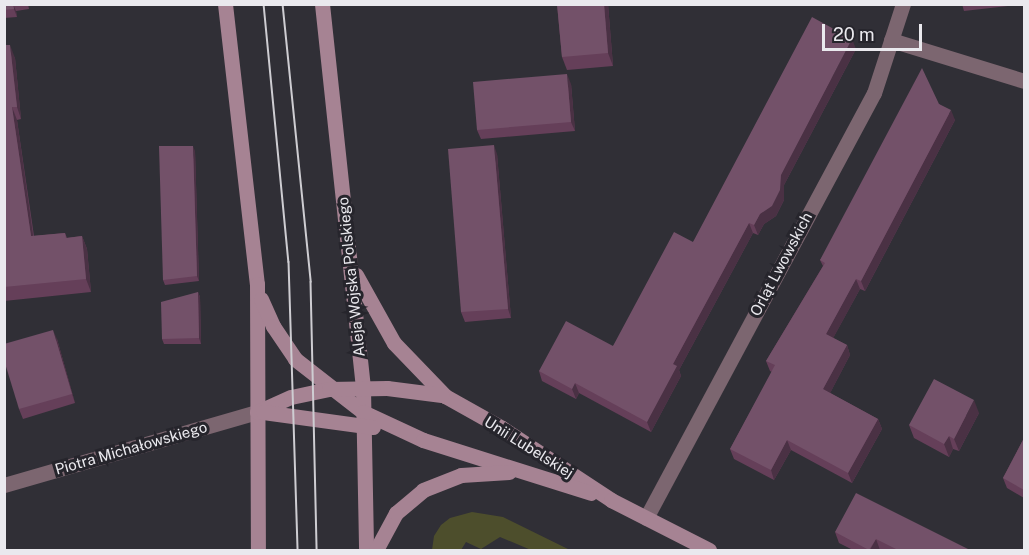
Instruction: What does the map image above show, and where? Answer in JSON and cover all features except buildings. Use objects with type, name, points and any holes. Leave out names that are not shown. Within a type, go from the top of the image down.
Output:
[{"type":"street","points":[[225,4],[257,284],[258,550]]},
{"type":"street","name":"Aleja Wojska Polskiego","points":[[322,4],[363,389],[366,550]]},
{"type":"street","name":"Orląt Lwowskich","points":[[646,518],[874,93],[903,4]]},
{"type":"street","points":[[891,40],[1024,81]]},
{"type":"street","name":"Unii Lubelskiej","points":[[349,262],[394,343],[445,396],[511,433],[611,500],[709,550]]},
{"type":"street","points":[[257,284],[266,313],[286,348],[363,418]]},
{"type":"street","points":[[258,412],[291,397],[329,389],[363,389]]},
{"type":"street","name":"Unii Lubelskiej","points":[[363,389],[445,396]]},
{"type":"street","points":[[258,412],[363,418]]},
{"type":"street","name":"Piotra Michałowskiego","points":[[5,484],[258,412]]},
{"type":"street","name":"Unii Lubelskiej","points":[[363,418],[423,440],[611,500]]},
{"type":"street","name":"Unii Lubelskiej","points":[[376,550],[403,506],[433,484],[475,472],[533,474]]},
{"type":"green space","points":[[472,512],[503,517],[570,550],[531,550],[500,537],[481,549],[466,542],[461,550],[432,550],[434,536],[441,525],[450,518]]},
{"type":"tram line","points":[[264,4],[289,262],[298,550]]},
{"type":"tram line","points":[[283,4],[311,282],[317,550]]}]
